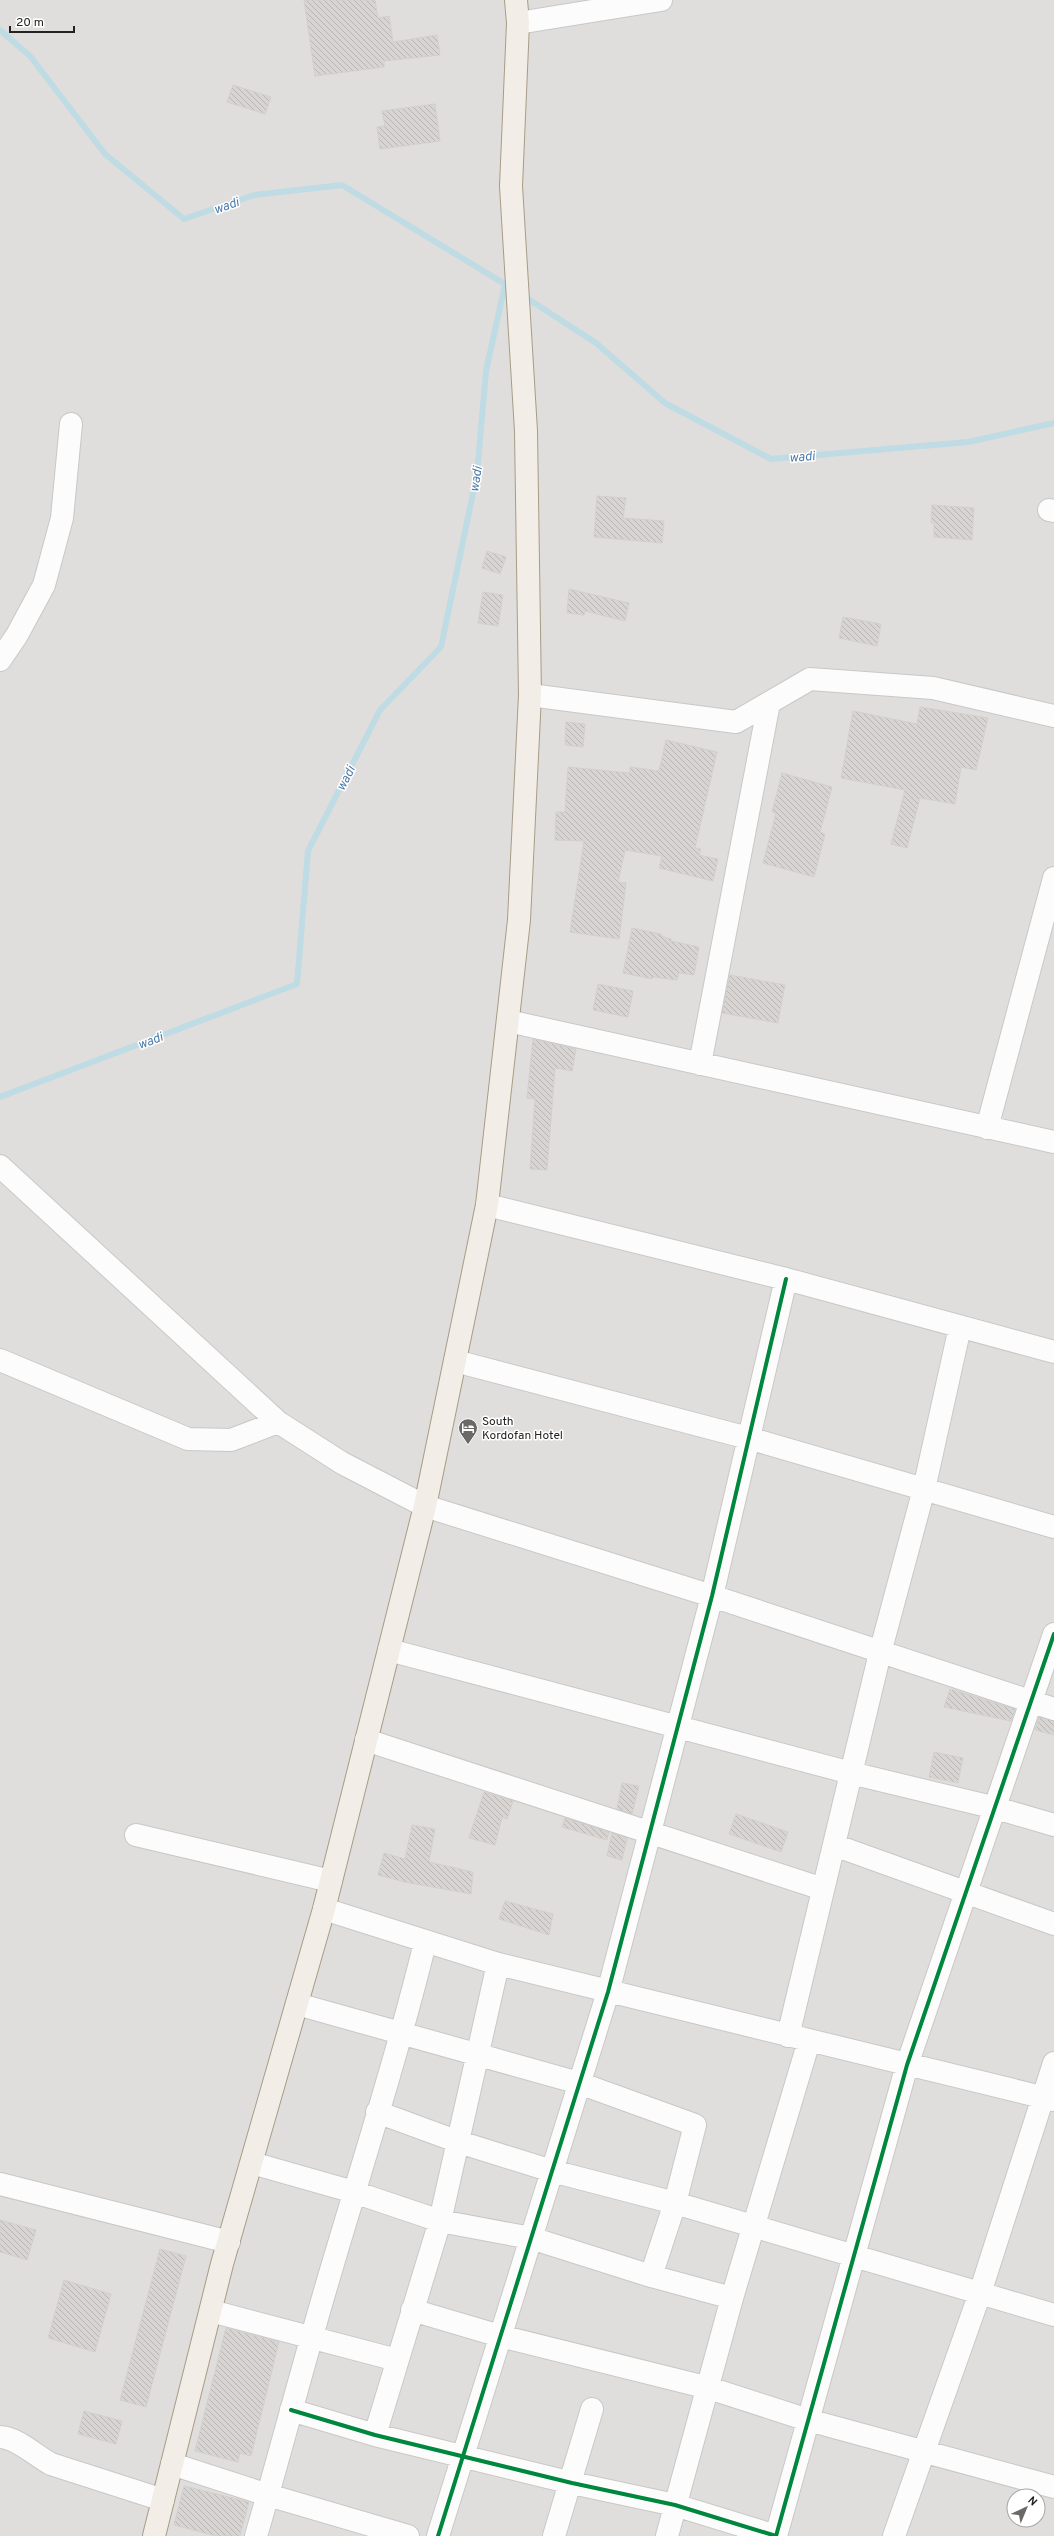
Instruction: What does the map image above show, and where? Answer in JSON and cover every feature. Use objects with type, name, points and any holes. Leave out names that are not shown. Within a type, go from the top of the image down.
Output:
[{"type":"main road","points":[[154,2536],[222,2264],[298,2004],[324,1909],[426,1506],[487,1205],[519,920],[530,695],[526,431],[511,186],[518,23],[516,0]]},
{"type":"street","points":[[518,23],[661,0]]},
{"type":"street","points":[[0,660],[17,635],[44,585],[62,518],[71,424]]},
{"type":"street","points":[[530,695],[736,722],[810,679],[933,688],[1054,716]]},
{"type":"street","points":[[700,1064],[769,703]]},
{"type":"street","points":[[988,1128],[1054,878]]},
{"type":"street","points":[[508,1021],[1054,1142]]},
{"type":"street","points":[[0,1166],[278,1422],[342,1463],[426,1506],[712,1596],[880,1653],[1054,1709]]},
{"type":"street","points":[[487,1205],[786,1280],[1054,1352]]},
{"type":"street","points":[[438,2536],[608,1992],[712,1596],[786,1280]]},
{"type":"street","points":[[666,2536],[753,2228],[798,2039],[823,1889],[880,1653],[924,1489],[960,1327]]},
{"type":"street","points":[[0,1360],[188,1440],[231,1440],[278,1422]]},
{"type":"street","points":[[455,1361],[748,1438],[1054,1527]]},
{"type":"street","points":[[291,2410],[375,2435],[572,2483],[675,2505],[776,2536],[907,2065],[996,1808],[1054,1634]]},
{"type":"street","points":[[389,1650],[851,1774],[996,1808],[1054,1825]]},
{"type":"street","points":[[366,1740],[650,1831],[823,1889]]},
{"type":"street","points":[[136,1835],[331,1881]]},
{"type":"street","points":[[834,1845],[967,1891],[1054,1924]]},
{"type":"street","points":[[324,1909],[425,1943],[498,1964],[798,2039],[1048,2098]]},
{"type":"street","points":[[256,2536],[311,2338],[377,2112],[403,2034],[425,1943]]},
{"type":"street","points":[[375,2435],[440,2221],[498,1964]]},
{"type":"street","points":[[298,2004],[403,2034],[477,2052],[580,2082],[695,2125],[675,2203],[651,2276]]},
{"type":"street","points":[[894,2536],[925,2452],[1048,2098],[1054,2063]]},
{"type":"street","points":[[377,2112],[459,2142],[552,2172],[675,2203],[753,2228],[1054,2315]]},
{"type":"street","points":[[252,2163],[354,2192],[440,2221],[531,2238],[651,2276],[732,2298]]},
{"type":"street","points":[[0,2184],[229,2242]]},
{"type":"street","points":[[412,2310],[500,2336],[709,2388],[808,2420],[1054,2487]]},
{"type":"street","points":[[211,2311],[397,2360]]},
{"type":"street","points":[[554,2536],[572,2483],[592,2409]]},
{"type":"street","points":[[0,2437],[15,2440],[35,2456],[52,2464],[163,2500]]},
{"type":"street","points":[[172,2464],[268,2495],[408,2536]]},
{"type":"shaded area","points":[[0,0],[1054,0],[1054,2536],[0,2536]]},
{"type":"building","points":[[304,0],[375,0],[378,18],[389,16],[393,42],[437,35],[440,55],[384,61],[384,67],[315,76]]},
{"type":"building","points":[[233,85],[271,97],[265,114],[227,102]]},
{"type":"building","points":[[435,104],[440,141],[380,149],[377,127],[385,126],[382,111]]},
{"type":"building","points":[[597,496],[626,498],[623,518],[664,521],[662,543],[594,537]]},
{"type":"building","points":[[932,505],[974,508],[972,540],[934,537],[934,523],[931,523]]},
{"type":"building","points":[[487,551],[506,557],[500,574],[482,568]]},
{"type":"building","points":[[569,589],[629,603],[625,621],[585,611],[584,615],[567,613]]},
{"type":"building","points":[[483,592],[503,595],[498,626],[478,623]]},
{"type":"building","points":[[843,617],[881,624],[877,646],[839,638]]},
{"type":"building","points":[[920,707],[988,718],[976,770],[961,767],[955,804],[920,798],[907,848],[891,844],[905,790],[841,778],[853,711],[917,724]]},
{"type":"building","points":[[566,722],[585,724],[583,747],[565,745]]},
{"type":"building","points":[[666,740],[717,752],[695,848],[701,849],[699,855],[718,859],[713,881],[659,868],[662,856],[625,850],[618,882],[626,883],[619,939],[570,932],[584,841],[555,840],[556,812],[565,812],[568,767],[630,773],[630,767],[659,771]]},
{"type":"building","points":[[782,773],[832,787],[820,832],[825,834],[814,877],[763,863],[776,813],[772,812]]},
{"type":"building","points":[[632,928],[661,934],[661,936],[671,939],[671,941],[699,947],[694,975],[679,973],[677,980],[653,977],[652,979],[623,973]]},
{"type":"building","points":[[730,975],[785,985],[778,1023],[722,1013]]},
{"type":"building","points":[[598,984],[633,991],[628,1017],[593,1010]]},
{"type":"building","points":[[533,1039],[576,1049],[572,1071],[555,1068],[547,1170],[530,1169],[535,1099],[527,1098]]},
{"type":"building","points":[[950,1689],[1015,1709],[1011,1721],[944,1707]]},
{"type":"building","points":[[1039,1717],[1054,1721],[1054,1735],[1035,1730]]},
{"type":"building","points":[[934,1752],[963,1758],[958,1783],[929,1777]]},
{"type":"building","points":[[622,1783],[639,1786],[632,1814],[617,1809]]},
{"type":"building","points":[[484,1792],[513,1801],[507,1819],[502,1817],[495,1845],[469,1838]]},
{"type":"building","points":[[736,1814],[788,1832],[781,1852],[729,1834]]},
{"type":"building","points":[[565,1818],[609,1832],[607,1840],[562,1827]]},
{"type":"building","points":[[412,1825],[435,1829],[429,1862],[473,1872],[471,1894],[405,1882],[378,1875],[384,1853],[405,1859]]},
{"type":"building","points":[[612,1833],[627,1838],[622,1860],[607,1856]]},
{"type":"building","points":[[505,1901],[553,1914],[549,1935],[499,1919]]},
{"type":"building","points":[[0,2220],[36,2230],[27,2260],[0,2252]]},
{"type":"building","points":[[160,2249],[186,2256],[146,2407],[120,2400]]},
{"type":"building","points":[[64,2280],[111,2294],[95,2352],[48,2338]]},
{"type":"building","points":[[226,2328],[279,2342],[251,2456],[240,2453],[238,2462],[195,2451]]},
{"type":"building","points":[[84,2411],[122,2421],[116,2444],[78,2434]]},
{"type":"building","points":[[184,2486],[249,2502],[240,2536],[216,2536],[174,2525]]},
{"type":"waterway","name":"wadi","points":[[0,30],[30,56],[105,154],[184,219],[254,195],[342,185],[513,289]]},
{"type":"waterway","name":"wadi","points":[[0,1097],[297,984],[308,851],[380,710],[441,647],[477,474],[486,371],[505,285]]},
{"type":"waterway","name":"wadi","points":[[522,295],[596,343],[665,403],[771,459],[968,442],[1054,423]]},
{"type":"cycle path","points":[[438,2536],[608,1992],[712,1596],[786,1279]]},
{"type":"cycle path","points":[[291,2410],[375,2435],[572,2483],[675,2505],[776,2536],[907,2065],[1054,1634]]},
{"type":"place","name":"South Kordofan Hotel","points":[[468,1445]]}]
